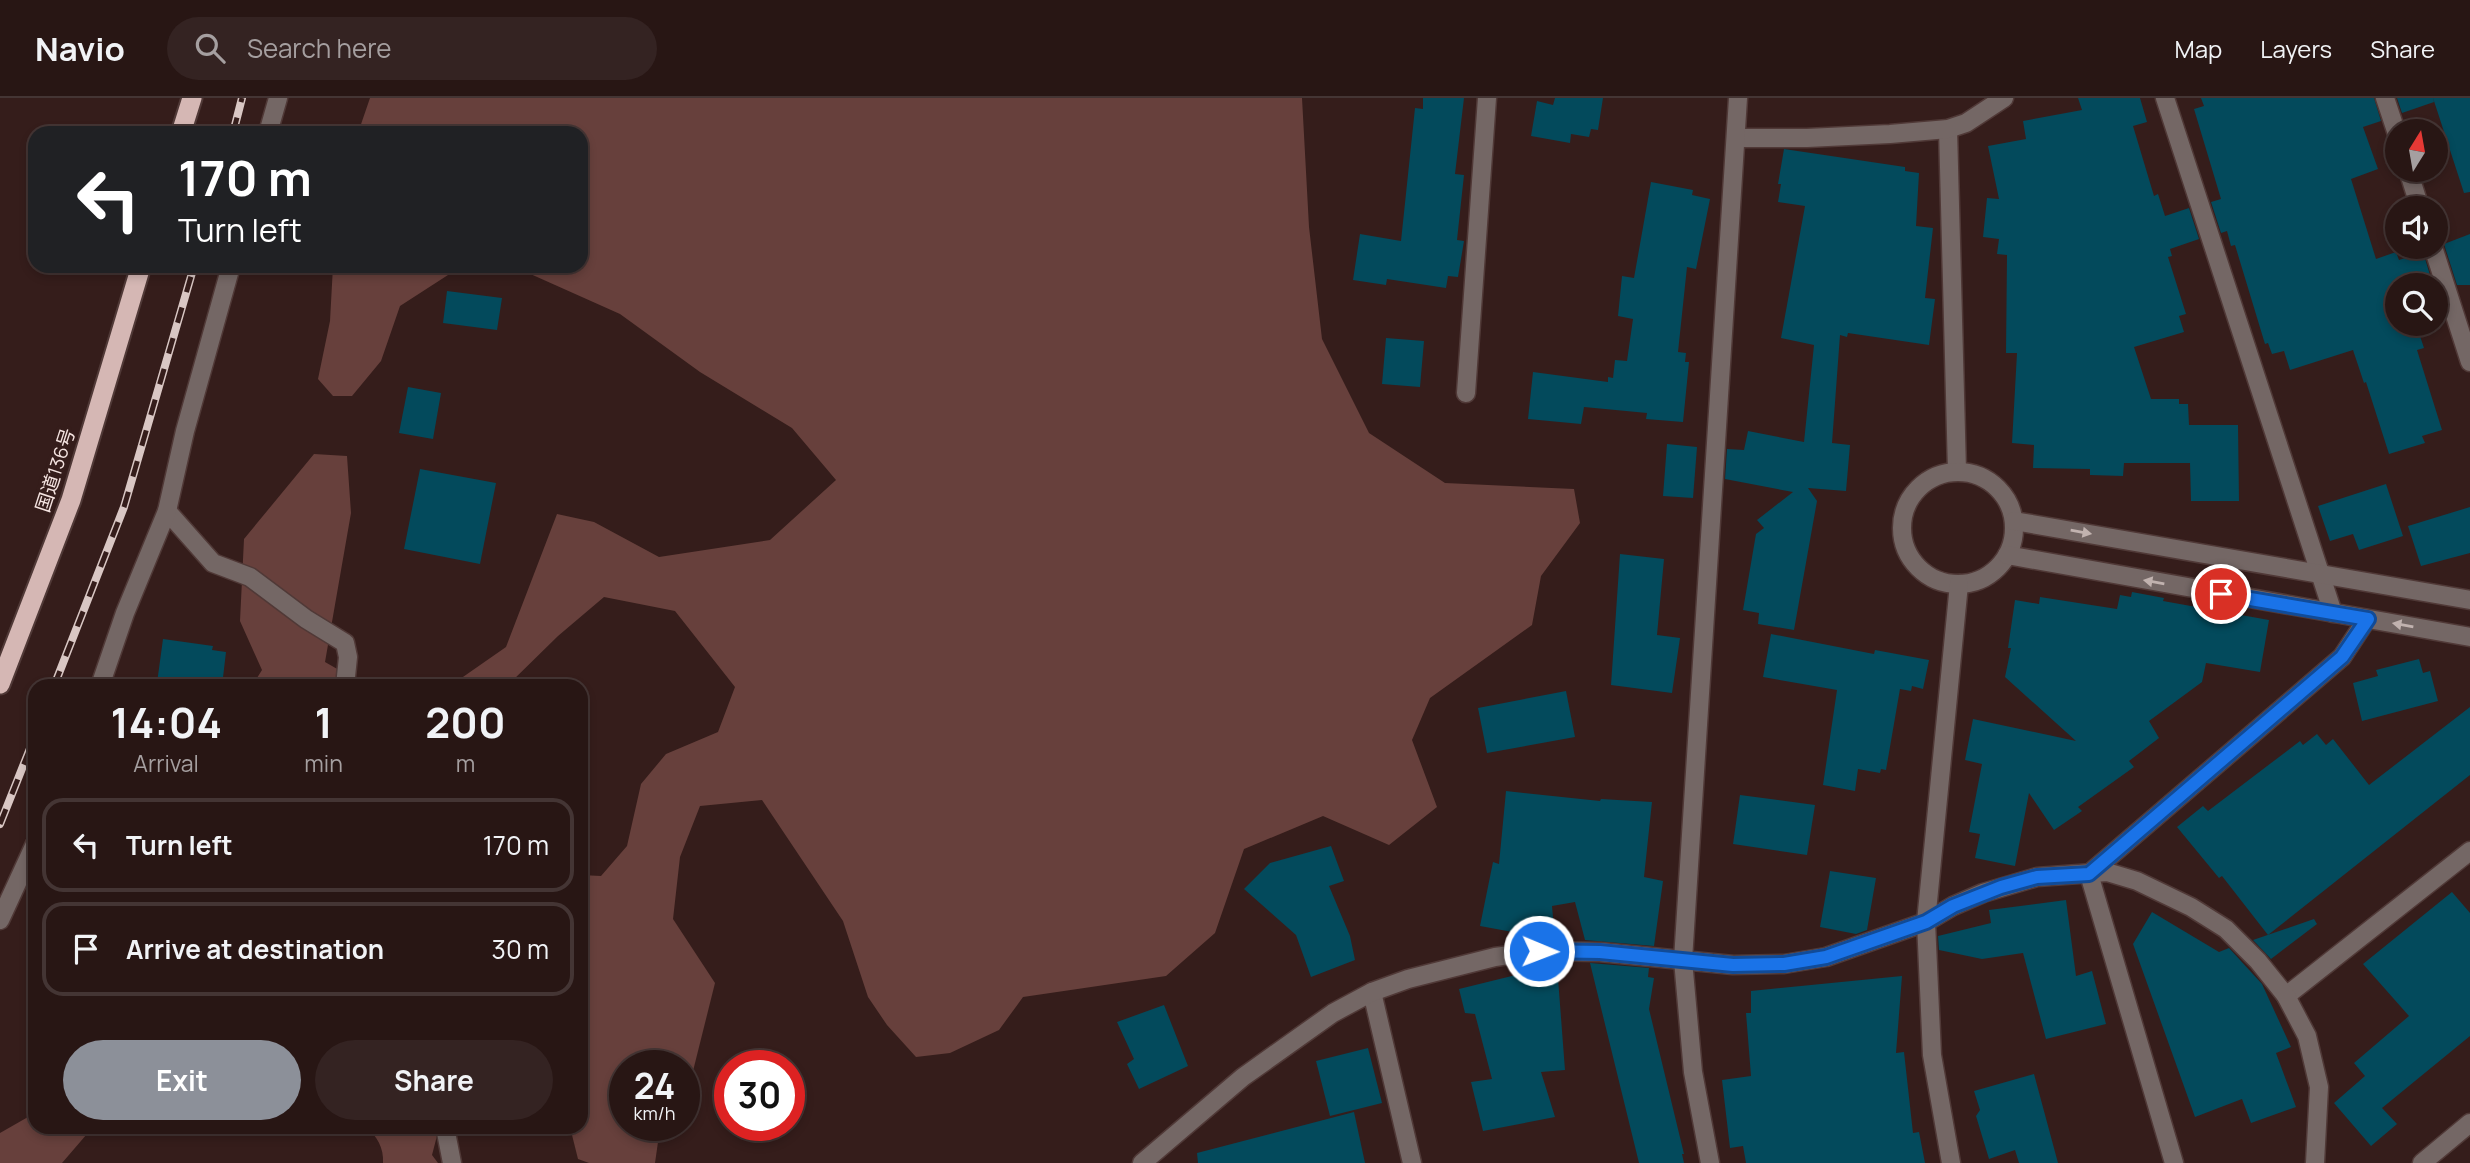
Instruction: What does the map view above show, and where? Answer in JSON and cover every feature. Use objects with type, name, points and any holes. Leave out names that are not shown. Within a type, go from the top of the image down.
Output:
[{"type":"highway","points":[[183,126],[192,98]]},
{"type":"highway","name":"国道136号","points":[[0,684],[71,500],[139,273]]},
{"type":"street","points":[[270,126],[278,98]]},
{"type":"street","points":[[1466,393],[1487,98]]},
{"type":"street","points":[[1710,1163],[1693,1072],[1683,960],[1738,98]]},
{"type":"street","points":[[1736,138],[1807,138],[1948,129],[1966,123],[2004,98]]},
{"type":"street","points":[[2165,98],[2333,613]]},
{"type":"street","points":[[2385,98],[2392,119]]},
{"type":"street","points":[[1948,129],[1956,471]]},
{"type":"street","points":[[2437,259],[2470,362]]},
{"type":"street","points":[[102,679],[125,613],[167,512],[229,273]]},
{"type":"street","points":[[1956,471],[1980,476],[1999,489],[2011,508],[2014,521],[2007,555],[1992,573],[1959,584],[1947,583],[1925,573],[1914,563],[1905,548],[1902,530],[1904,512],[1915,491],[1934,477],[1956,471]]},
{"type":"street","points":[[167,512],[213,563],[250,577],[306,619],[345,643],[348,657],[346,679]]},
{"type":"street","points":[[2014,521],[2470,600]]},
{"type":"street","points":[[2007,555],[2470,637]]},
{"type":"street","points":[[1951,1163],[1932,1055],[1926,922],[1959,584]]},
{"type":"street","points":[[2089,874],[2342,657],[2368,619]]},
{"type":"street","points":[[2286,996],[2470,852]]},
{"type":"street","points":[[0,920],[28,859]]},
{"type":"street","points":[[1142,1163],[1243,1077],[1333,1013],[1372,992],[1408,979],[1495,957],[1539,951],[1600,952],[1733,965],[1784,964],[1826,957],[1926,922],[1983,893],[2026,880],[2107,872],[2137,881],[2192,907],[2226,929],[2258,961],[2286,996],[2308,1036],[2319,1087],[2315,1163]]},
{"type":"street","points":[[2089,874],[2174,1163]]},
{"type":"street","points":[[1372,992],[1412,1163]]},
{"type":"street","points":[[2422,1163],[2470,1123]]},
{"type":"street","points":[[446,1134],[452,1163]]},
{"type":"shaded area","points":[[370,98],[1302,98],[1309,227],[1322,339],[1369,433],[1445,483],[1574,489],[1580,523],[1541,576],[1532,625],[1430,698],[1412,740],[1437,807],[1389,845],[1323,816],[1244,849],[1215,933],[1166,976],[1023,997],[999,1030],[950,1053],[916,1057],[887,1025],[868,997],[843,921],[762,800],[700,806],[680,857],[673,919],[715,983],[698,1050],[609,1050],[609,1141],[658,1141],[655,1163],[589,1163],[578,1159],[572,1134],[588,1134],[588,875],[601,876],[627,846],[641,784],[666,754],[718,732],[735,687],[675,611],[604,597],[558,636],[514,679],[460,679],[506,647],[557,514],[594,522],[659,557],[770,540],[836,480],[792,428],[700,372],[620,314],[528,273],[588,273],[588,126],[360,126]]},
{"type":"shaded area","points":[[333,273],[468,273],[448,275],[400,306],[381,361],[352,396],[333,396],[318,379],[330,321]]},
{"type":"shaded area","points":[[314,454],[347,456],[351,513],[325,662],[355,679],[256,679],[262,670],[240,621],[244,539]]},
{"type":"shaded area","points":[[28,1117],[28,1134],[87,1134],[62,1163],[0,1163],[0,1133]]},
{"type":"shaded area","points":[[373,1134],[437,1134],[432,1155],[438,1163],[383,1163],[379,1143]]},
{"type":"building","points":[[1423,98],[1464,98],[1455,174],[1464,175],[1457,240],[1464,241],[1458,277],[1448,276],[1446,288],[1387,279],[1386,285],[1353,280],[1360,234],[1401,241],[1415,108],[1423,109]]},
{"type":"building","points":[[1555,98],[1603,98],[1598,130],[1591,129],[1589,137],[1571,134],[1570,143],[1531,136],[1537,101],[1553,105]]},
{"type":"building","points":[[2078,98],[2140,98],[2147,122],[2133,126],[2154,196],[2158,194],[2165,216],[2189,208],[2199,239],[2170,249],[2172,256],[2168,257],[2186,314],[2179,316],[2184,332],[2134,347],[2151,399],[2179,399],[2179,404],[2188,404],[2189,425],[2238,425],[2239,501],[2191,501],[2190,463],[2124,463],[2123,476],[2090,475],[2090,469],[2033,468],[2034,445],[2012,443],[2017,353],[2006,353],[2007,255],[1997,254],[1999,239],[1983,237],[1987,198],[1999,199],[1988,146],[2026,139],[2023,121],[2082,110]]},
{"type":"building","points":[[2201,98],[2374,98],[2381,121],[2363,127],[2378,169],[2351,179],[2376,259],[2385,256],[2385,259],[2425,259],[2429,273],[2385,273],[2385,336],[2420,336],[2424,348],[2417,350],[2442,430],[2422,436],[2425,443],[2389,454],[2353,350],[2290,370],[2284,351],[2272,354],[2268,343],[2265,344],[2235,245],[2231,246],[2227,231],[2221,233],[2211,202],[2221,199],[2194,109],[2204,106]]},
{"type":"building","points":[[2397,98],[2433,98],[2434,102],[2402,113]]},
{"type":"building","points":[[2433,98],[2470,98],[2470,192],[2464,193],[2448,144],[2448,119],[2440,119]]},
{"type":"building","points":[[1784,149],[1905,167],[1905,171],[1919,173],[1916,226],[1933,228],[1925,298],[1935,299],[1929,345],[1848,333],[1847,337],[1840,335],[1832,443],[1850,445],[1846,491],[1808,488],[1817,501],[1794,630],[1758,624],[1759,613],[1743,610],[1756,534],[1764,528],[1757,520],[1793,492],[1725,479],[1727,449],[1744,450],[1748,431],[1804,442],[1814,345],[1781,338],[1805,206],[1778,202]]},
{"type":"building","points":[[1651,182],[1693,190],[1692,195],[1710,199],[1696,269],[1687,267],[1678,352],[1686,353],[1685,362],[1689,362],[1683,422],[1646,419],[1647,413],[1584,407],[1581,424],[1528,419],[1533,372],[1608,382],[1608,377],[1613,378],[1615,360],[1627,361],[1633,319],[1618,316],[1622,276],[1634,278]]},
{"type":"building","points":[[2470,234],[2470,285],[2457,285],[2448,257],[2448,242]]},
{"type":"building","points":[[447,291],[502,298],[497,330],[443,323]]},
{"type":"building","points":[[1386,338],[1424,341],[1420,387],[1382,384]]},
{"type":"building","points":[[408,387],[441,393],[433,439],[399,433]]},
{"type":"building","points":[[1667,444],[1697,447],[1693,498],[1663,496]]},
{"type":"building","points":[[420,469],[496,483],[480,564],[404,549]]},
{"type":"building","points":[[2386,484],[2403,536],[2359,550],[2353,534],[2330,541],[2318,506]]},
{"type":"building","points":[[2470,507],[2470,553],[2421,566],[2408,526]]},
{"type":"building","points":[[1620,554],[1664,559],[1657,635],[1680,638],[1672,693],[1611,685]]},
{"type":"building","points":[[2132,592],[2164,598],[2163,601],[2269,620],[2260,672],[2206,663],[2202,682],[2149,721],[2159,738],[2129,761],[2134,767],[2078,807],[2082,811],[2054,830],[2029,793],[2015,866],[1975,858],[1980,834],[1969,832],[1982,764],[1965,760],[1973,719],[2076,741],[2005,677],[2011,648],[2008,648],[2015,600],[2039,604],[2040,597],[2117,609],[2120,595],[2131,597]]},
{"type":"building","points":[[1771,634],[1874,654],[1875,650],[1929,660],[1923,689],[1912,686],[1911,691],[1900,689],[1886,770],[1881,769],[1880,773],[1858,769],[1855,791],[1823,785],[1837,690],[1763,677]]},
{"type":"building","points":[[163,639],[213,646],[212,650],[226,652],[223,679],[158,679]]},
{"type":"building","points":[[2419,659],[2423,673],[2430,671],[2438,701],[2362,721],[2353,683],[2378,676],[2376,670]]},
{"type":"building","points":[[1566,691],[1575,737],[1487,753],[1478,708]]},
{"type":"building","points":[[2470,707],[2470,775],[2268,935],[2222,876],[2219,878],[2177,827],[2203,806],[2208,811],[2300,741],[2303,745],[2317,734],[2326,745],[2333,739],[2369,785]]},
{"type":"building","points":[[1506,791],[1600,801],[1652,802],[1644,877],[1663,881],[1654,946],[1585,940],[1575,902],[1552,906],[1555,940],[1480,926],[1493,862],[1499,864]]},
{"type":"building","points":[[1740,795],[1815,805],[1807,855],[1733,844]]},
{"type":"building","points":[[1331,846],[1344,881],[1329,886],[1350,936],[1355,960],[1311,977],[1296,935],[1244,889],[1270,863]]},
{"type":"building","points":[[1830,871],[1876,878],[1867,930],[1856,934],[1820,927]]},
{"type":"building","points":[[2452,892],[2470,913],[2470,1036],[2382,1108],[2397,1124],[2371,1146],[2334,1103],[2365,1076],[2354,1063],[2409,1016],[2363,964]]},
{"type":"building","points":[[2066,900],[2076,976],[2092,971],[2106,1024],[2046,1039],[2023,953],[1982,959],[1939,950],[1938,936],[1991,923],[1989,910]]},
{"type":"building","points":[[2152,912],[2219,952],[2229,948],[2262,984],[2291,1047],[2276,1053],[2296,1107],[2251,1123],[2242,1099],[2195,1117],[2133,944]]},
{"type":"building","points":[[2314,919],[2317,924],[2271,959],[2253,940]]},
{"type":"building","points":[[1590,963],[1649,968],[1648,977],[1654,978],[1649,1009],[1684,1163],[1639,1163]]},
{"type":"building","points":[[1557,965],[1565,1070],[1541,1072],[1555,1117],[1483,1131],[1471,1082],[1492,1079],[1475,1014],[1465,1013],[1459,989]]},
{"type":"building","points":[[1902,976],[1896,1053],[1904,1052],[1913,1133],[1919,1132],[1925,1163],[1746,1163],[1743,1146],[1730,1148],[1722,1080],[1751,1076],[1746,1013],[1751,1013],[1751,991]]},
{"type":"building","points":[[1164,1005],[1188,1066],[1139,1089],[1127,1064],[1134,1059],[1117,1022]]},
{"type":"building","points":[[1368,1048],[1382,1103],[1330,1116],[1316,1061]]},
{"type":"building","points":[[2034,1074],[2058,1163],[2019,1163],[2015,1150],[1989,1159],[1976,1116],[1980,1110],[1974,1091]]},
{"type":"building","points":[[1354,1112],[1365,1163],[1198,1163],[1197,1153]]},
{"type":"railway","points":[[235,126],[242,98]]},
{"type":"railway","points":[[57,679],[124,507],[192,273]]},
{"type":"railway","points":[[0,824],[28,754]]},
{"type":"route","points":[[1539,951],[1600,952],[1733,965],[1784,964],[1826,957],[1926,922],[1953,906],[2001,887],[2037,877],[2089,874],[2342,657],[2368,619],[2221,594]]}]
